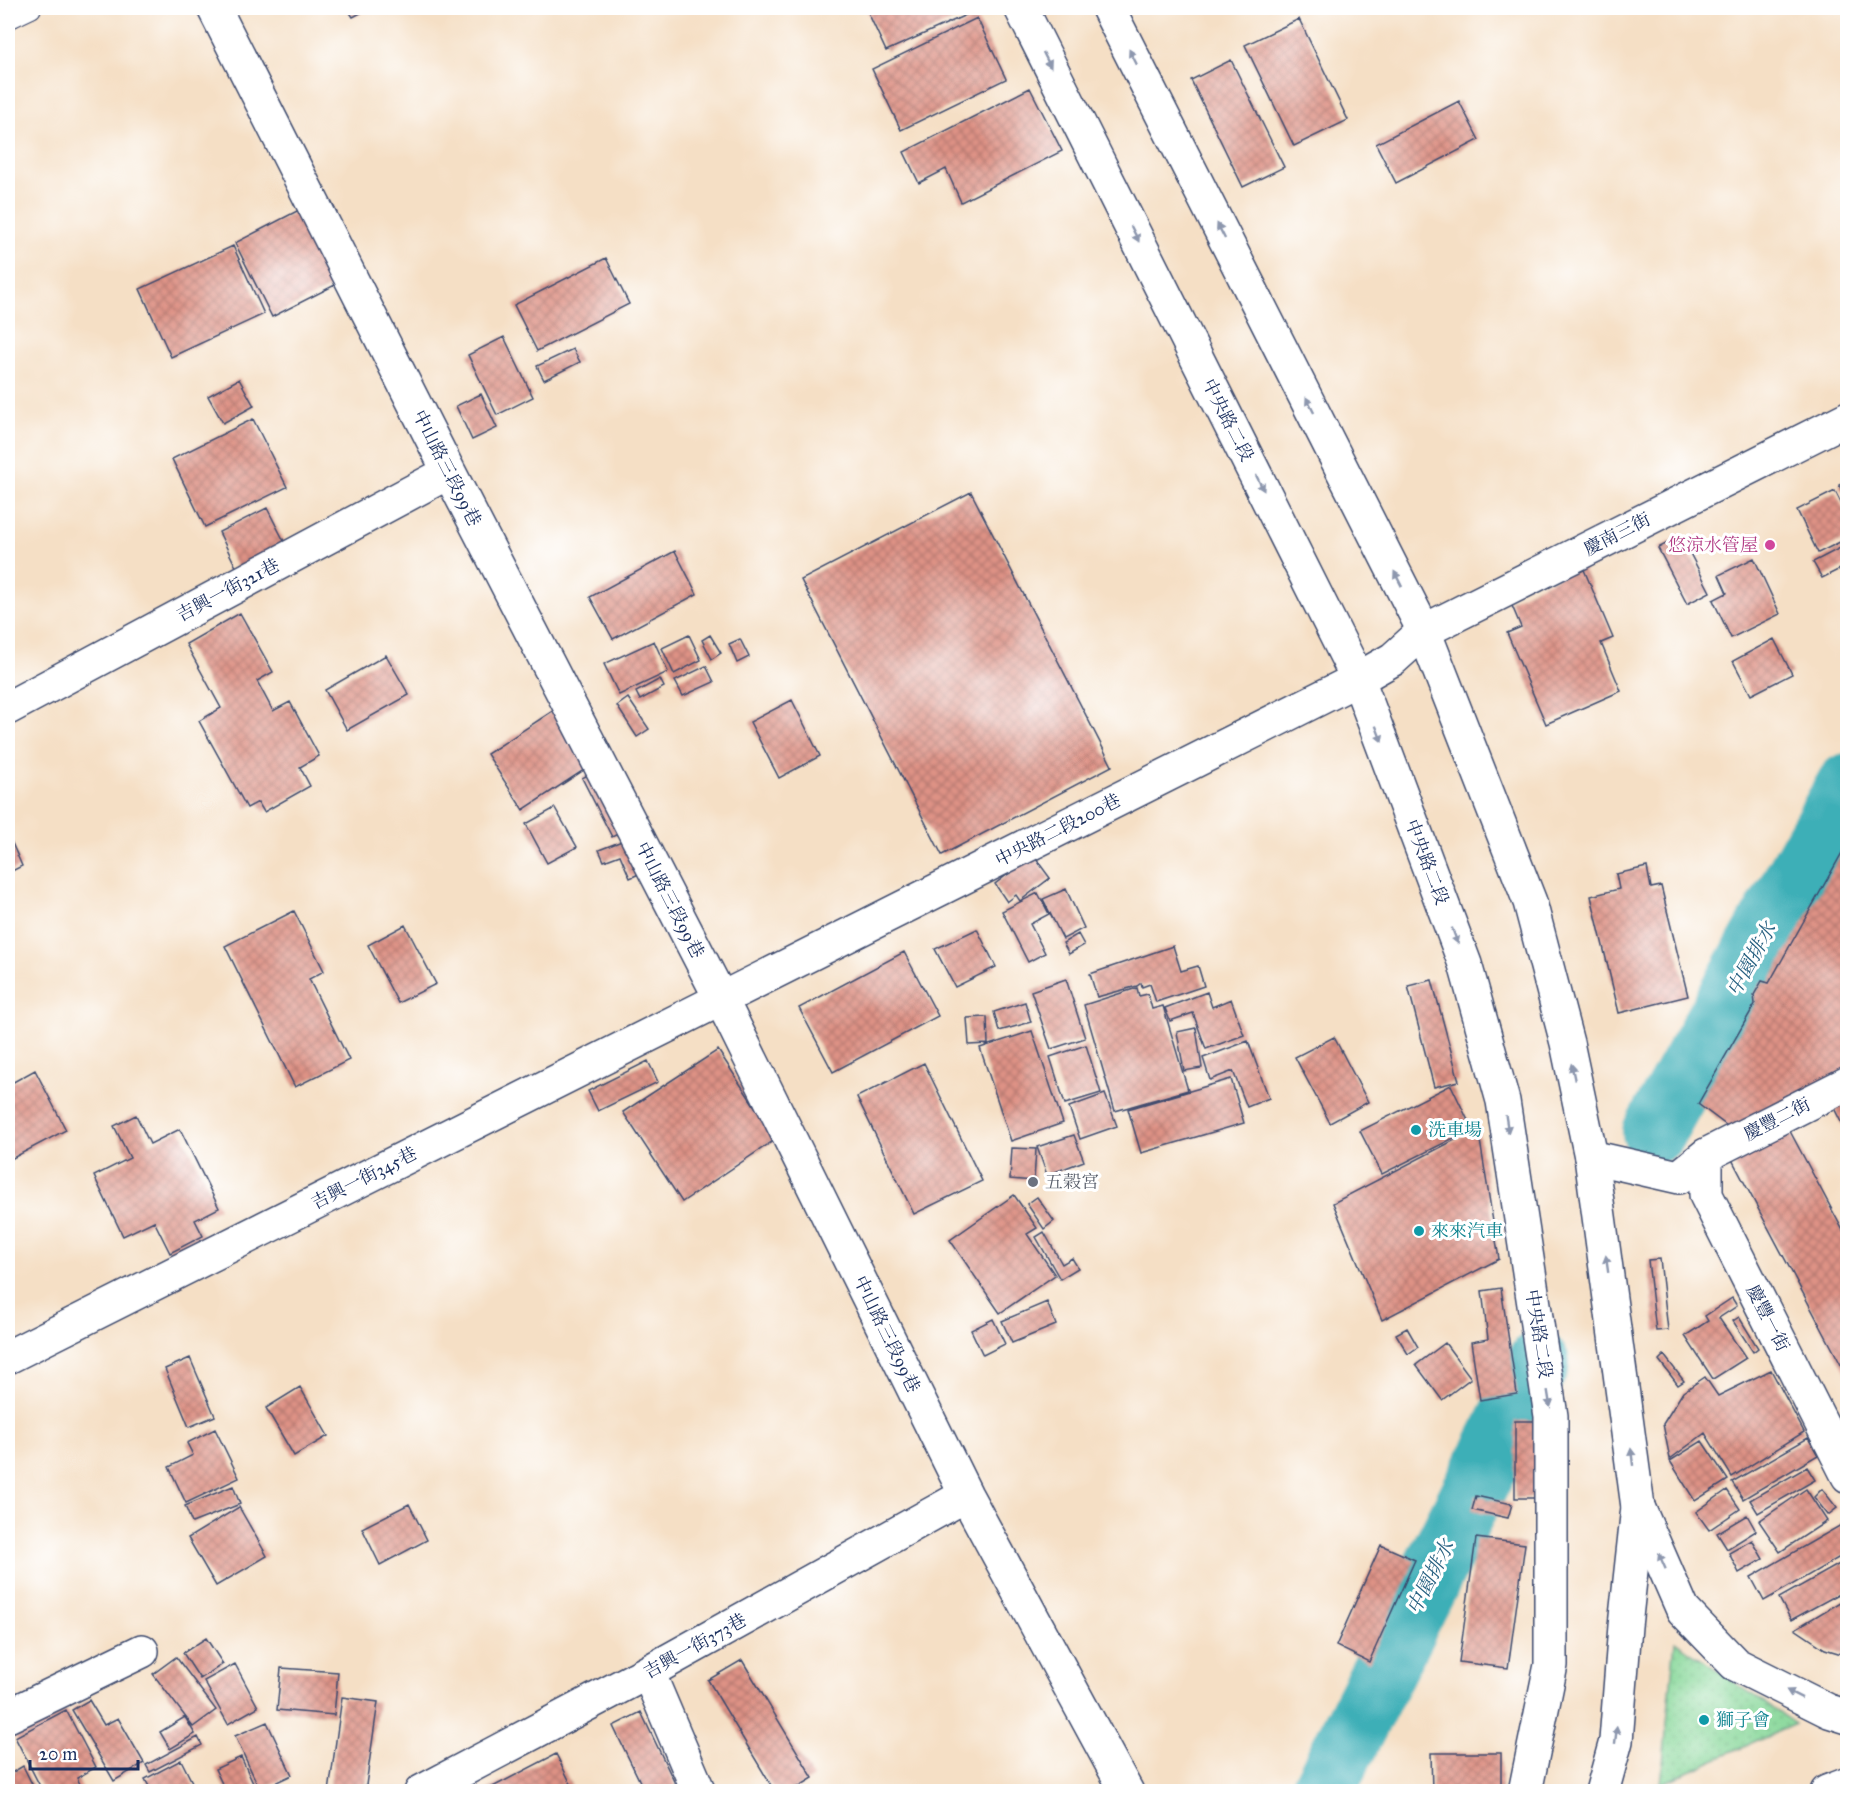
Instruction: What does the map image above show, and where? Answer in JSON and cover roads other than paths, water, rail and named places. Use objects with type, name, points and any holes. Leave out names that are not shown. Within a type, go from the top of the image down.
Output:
[{"type":"street","name":"中山路三段99巷","points":[[214,8],[449,472],[722,999],[966,1495],[1127,1791]]},
{"type":"street","name":"中央路二段","points":[[1021,8],[1358,679],[1465,964],[1503,1101],[1551,1416],[1551,1665],[1525,1791]]},
{"type":"street","points":[[1108,8],[1424,631],[1530,903],[1567,1043],[1592,1157],[1638,1507],[1625,1626],[1616,1741],[1602,1791]]},
{"type":"street","name":"慶南三街","points":[[1393,659],[1424,631],[1848,418]]},
{"type":"street","name":"吉興一街321巷","points":[[8,708],[449,472]]},
{"type":"street","name":"中央路二段200巷","points":[[722,999],[1358,679],[1393,659]]},
{"type":"street","name":"吉興一街345巷","points":[[8,1357],[722,999]]},
{"type":"street","name":"慶豐二街","points":[[1592,1157],[1679,1177],[1706,1155],[1848,1083]]},
{"type":"street","name":"慶豐一街","points":[[1706,1155],[1706,1195],[1848,1476]]},
{"type":"street","name":"吉興一街373巷","points":[[421,1791],[648,1672],[966,1495]]},
{"type":"street","points":[[1638,1507],[1683,1610],[1735,1664],[1829,1711],[1848,1717]]},
{"type":"street","points":[[8,1716],[142,1651]]},
{"type":"street","points":[[648,1672],[699,1791]]},
{"type":"street","points":[[1827,1791],[1848,1784]]},
{"type":"lane","points":[[8,19],[31,8]]},
{"type":"waterway","name":"中園排水","points":[[1654,1132],[1848,785]]},
{"type":"waterway","name":"中園排水","points":[[1322,1792],[1538,1363]]},
{"type":"place","name":"悠涼水管屋","points":[[1770,545]]},
{"type":"place","name":"洗車場","points":[[1416,1130]]},
{"type":"place","name":"五榖宮","points":[[1033,1182]]},
{"type":"place","name":"來來汽車","points":[[1419,1231]]},
{"type":"place","name":"獅子會","points":[[1704,1720]]}]
